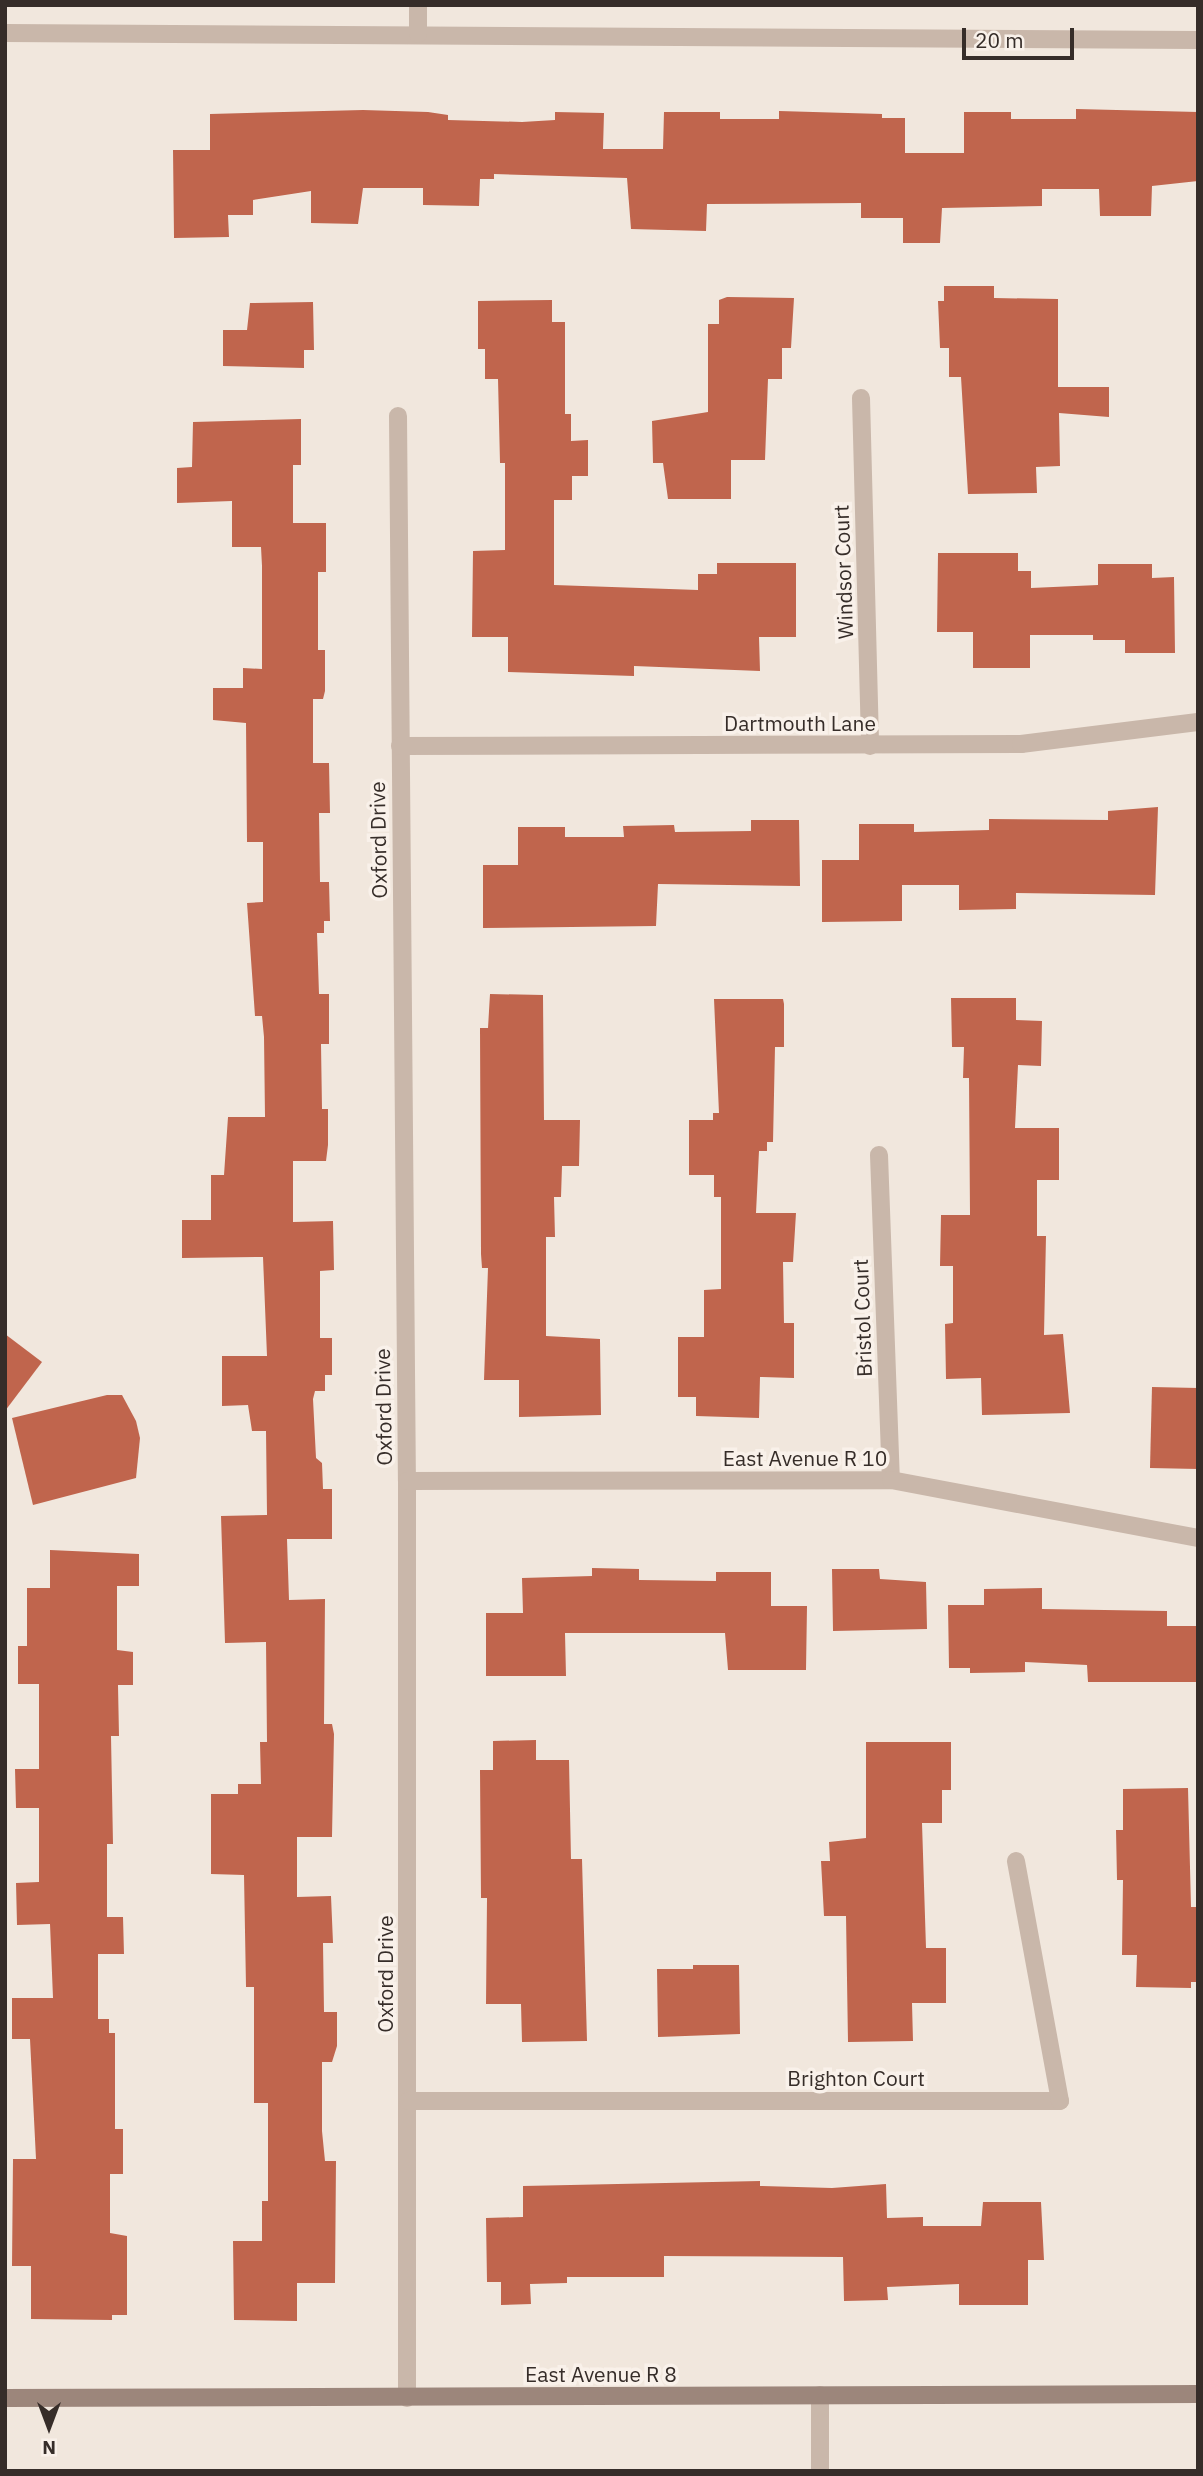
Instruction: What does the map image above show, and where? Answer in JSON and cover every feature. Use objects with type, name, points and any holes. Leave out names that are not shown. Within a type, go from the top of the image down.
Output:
[{"type":"street","points":[[418,5],[418,34]]},
{"type":"street","points":[[5,33],[1198,40]]},
{"type":"street","name":"Windsor Court","points":[[861,398],[870,746]]},
{"type":"street","name":"Oxford Drive","points":[[397,416],[407,1481],[407,2398]]},
{"type":"street","name":"Dartmouth Lane","points":[[400,746],[1021,744],[1198,722]]},
{"type":"street","name":"Bristol Court","points":[[879,1155],[891,1480]]},
{"type":"street","name":"East Avenue R 10","points":[[407,1481],[891,1480],[1198,1538]]},
{"type":"street","name":"Brighton Court","points":[[408,2102],[1060,2101],[1016,1861]]},
{"type":"street","name":"East Avenue R 8","points":[[5,2398],[1198,2394]]},
{"type":"street","points":[[820,2395],[820,2471]]},
{"type":"building","points":[[1076,109],[1198,112],[1198,181],[1152,186],[1151,216],[1100,216],[1099,189],[1042,189],[1042,206],[942,208],[940,243],[903,243],[903,218],[861,218],[861,203],[707,204],[706,231],[631,229],[627,178],[494,174],[494,179],[480,179],[479,206],[423,205],[423,188],[363,188],[358,224],[311,223],[311,191],[253,200],[253,215],[228,215],[229,237],[174,238],[173,150],[210,150],[210,114],[363,110],[428,112],[448,115],[448,120],[522,122],[555,120],[555,112],[604,113],[603,149],[663,149],[664,112],[720,112],[720,119],[779,119],[779,111],[882,114],[882,118],[905,118],[905,153],[964,153],[964,112],[1011,112],[1011,119],[1076,119]]},
{"type":"building","points":[[944,286],[994,286],[994,298],[1058,299],[1058,387],[1109,387],[1109,417],[1059,413],[1060,466],[1036,467],[1037,493],[968,494],[961,377],[949,377],[949,348],[940,348],[938,301],[944,301]]},
{"type":"building","points":[[727,297],[794,298],[791,348],[782,348],[782,379],[768,379],[765,460],[731,460],[731,499],[668,499],[663,463],[653,463],[652,421],[708,412],[708,324],[719,324],[719,300]]},
{"type":"building","points":[[552,300],[552,322],[565,322],[565,414],[571,414],[571,441],[588,440],[588,476],[572,476],[572,500],[554,500],[554,585],[698,590],[698,574],[717,574],[717,563],[796,563],[796,637],[759,637],[760,671],[634,666],[634,676],[508,672],[508,637],[472,637],[473,551],[505,550],[505,463],[500,463],[498,379],[485,379],[485,349],[478,349],[478,301]]},
{"type":"building","points":[[313,302],[314,350],[304,350],[304,368],[223,366],[223,330],[247,330],[250,303]]},
{"type":"building","points":[[301,419],[301,465],[293,465],[293,523],[326,523],[326,572],[318,572],[318,650],[325,650],[325,691],[323,699],[313,699],[313,763],[329,763],[330,813],[319,813],[320,882],[329,882],[330,921],[324,921],[324,933],[317,933],[319,994],[329,994],[329,1044],[321,1044],[322,1109],[328,1109],[328,1145],[326,1161],[293,1161],[293,1222],[333,1221],[334,1270],[320,1271],[320,1338],[332,1338],[332,1375],[325,1375],[325,1391],[315,1391],[313,1399],[316,1458],[322,1463],[323,1489],[332,1489],[332,1539],[287,1539],[289,1600],[325,1599],[324,1724],[332,1724],[334,1734],[332,1837],[297,1837],[297,1897],[331,1896],[333,1943],[323,1943],[324,2012],[337,2012],[337,2046],[332,2062],[322,2062],[322,2131],[325,2161],[336,2161],[335,2283],[297,2283],[297,2321],[234,2320],[233,2241],[262,2241],[262,2201],[268,2201],[268,2103],[254,2103],[254,1987],[246,1987],[244,1875],[211,1874],[211,1794],[238,1794],[238,1784],[261,1784],[260,1742],[267,1742],[266,1642],[225,1643],[221,1516],[267,1515],[266,1431],[252,1431],[248,1405],[222,1406],[222,1356],[267,1356],[263,1257],[182,1258],[182,1220],[211,1220],[211,1175],[224,1175],[228,1117],[265,1117],[264,1037],[262,1016],[255,1016],[247,903],[263,902],[263,842],[247,842],[246,723],[213,720],[213,688],[243,688],[243,668],[262,669],[262,566],[261,547],[232,547],[232,501],[177,503],[177,468],[192,467],[193,422]]},
{"type":"building","points":[[938,553],[1018,553],[1018,571],[1031,571],[1031,588],[1098,585],[1098,564],[1152,564],[1152,578],[1174,577],[1175,653],[1125,653],[1125,640],[1093,640],[1093,635],[1030,635],[1030,668],[973,668],[973,632],[937,632]]},
{"type":"building","points":[[1158,807],[1155,895],[1016,893],[1016,909],[959,910],[959,885],[902,885],[902,921],[822,922],[822,860],[859,860],[859,824],[914,824],[914,832],[989,830],[989,819],[1108,820],[1108,811]]},
{"type":"building","points":[[751,820],[799,820],[800,886],[658,884],[656,926],[483,928],[483,865],[518,865],[518,827],[565,827],[565,837],[624,837],[623,826],[674,825],[675,832],[751,831]]},
{"type":"building","points":[[490,994],[543,995],[544,1120],[580,1120],[579,1166],[562,1166],[561,1197],[554,1197],[555,1237],[546,1237],[546,1336],[600,1339],[601,1415],[519,1417],[519,1380],[484,1380],[488,1268],[482,1268],[481,1254],[480,1028],[488,1028]]},
{"type":"building","points":[[951,998],[1016,998],[1016,1020],[1042,1021],[1041,1066],[1018,1065],[1015,1128],[1059,1128],[1059,1180],[1037,1180],[1037,1236],[1046,1236],[1044,1335],[1063,1334],[1070,1413],[982,1415],[981,1378],[946,1379],[945,1324],[953,1323],[953,1266],[940,1266],[941,1215],[970,1215],[969,1078],[963,1078],[964,1047],[952,1047]]},
{"type":"building","points":[[714,999],[783,999],[784,1004],[784,1047],[775,1047],[773,1142],[767,1142],[767,1151],[759,1151],[756,1213],[796,1213],[793,1262],[783,1262],[784,1323],[794,1323],[794,1378],[760,1377],[759,1418],[696,1416],[696,1397],[678,1397],[678,1337],[704,1337],[704,1290],[721,1289],[721,1197],[714,1197],[714,1175],[689,1175],[689,1120],[713,1120],[713,1113],[719,1113]]},
{"type":"building","points":[[5,1334],[42,1362],[5,1411]]},
{"type":"building","points":[[1152,1387],[1198,1388],[1198,1469],[1150,1468]]},
{"type":"building","points":[[107,1395],[122,1395],[136,1421],[140,1438],[136,1478],[33,1505],[12,1418]]},
{"type":"building","points":[[50,1550],[139,1554],[139,1586],[117,1586],[117,1650],[133,1652],[133,1685],[118,1685],[119,1736],[111,1736],[113,1844],[107,1844],[107,1917],[123,1917],[124,1954],[98,1954],[98,2019],[109,2019],[109,2033],[115,2033],[115,2129],[123,2129],[123,2174],[110,2174],[110,2233],[127,2236],[127,2315],[112,2315],[112,2320],[31,2319],[31,2266],[12,2266],[13,2159],[36,2159],[30,2039],[12,2039],[12,1998],[53,1998],[50,1924],[17,1925],[16,1883],[39,1882],[39,1808],[16,1808],[15,1769],[39,1769],[39,1684],[18,1684],[18,1646],[27,1646],[27,1588],[50,1588]]},
{"type":"building","points":[[592,1568],[639,1569],[639,1580],[716,1581],[716,1572],[771,1572],[771,1606],[807,1606],[806,1670],[728,1670],[725,1633],[565,1633],[566,1676],[486,1676],[486,1613],[523,1613],[522,1578],[592,1576]]},
{"type":"building","points":[[832,1569],[879,1569],[880,1579],[926,1582],[927,1629],[833,1631]]},
{"type":"building","points":[[1042,1588],[1042,1609],[1167,1611],[1167,1626],[1198,1626],[1198,1682],[1088,1682],[1087,1665],[1025,1662],[1025,1672],[970,1673],[970,1668],[949,1668],[948,1605],[984,1605],[984,1589]]},
{"type":"building","points":[[536,1740],[536,1760],[569,1760],[571,1859],[582,1859],[587,2041],[522,2042],[521,2004],[486,2004],[487,1898],[481,1898],[480,1770],[493,1770],[493,1741]]},
{"type":"building","points":[[866,1742],[951,1742],[951,1790],[942,1790],[942,1823],[922,1823],[926,1948],[946,1948],[946,2003],[912,2003],[913,2041],[848,2042],[846,1916],[824,1916],[821,1861],[830,1861],[829,1842],[866,1838]]},
{"type":"building","points":[[1188,1788],[1191,1907],[1198,1907],[1198,1982],[1191,1982],[1191,1988],[1136,1987],[1137,1955],[1122,1955],[1123,1880],[1117,1880],[1116,1830],[1123,1830],[1123,1789]]},
{"type":"building","points":[[693,1965],[739,1965],[740,2034],[658,2037],[657,1969],[693,1969]]},
{"type":"building","points":[[760,2181],[760,2186],[832,2188],[886,2184],[887,2218],[923,2217],[923,2226],[981,2226],[983,2202],[1041,2202],[1044,2260],[1028,2260],[1028,2305],[959,2305],[959,2284],[887,2287],[888,2300],[844,2301],[843,2257],[664,2256],[664,2277],[567,2277],[567,2283],[530,2284],[531,2304],[501,2305],[501,2282],[487,2282],[486,2218],[523,2217],[523,2186]]}]
